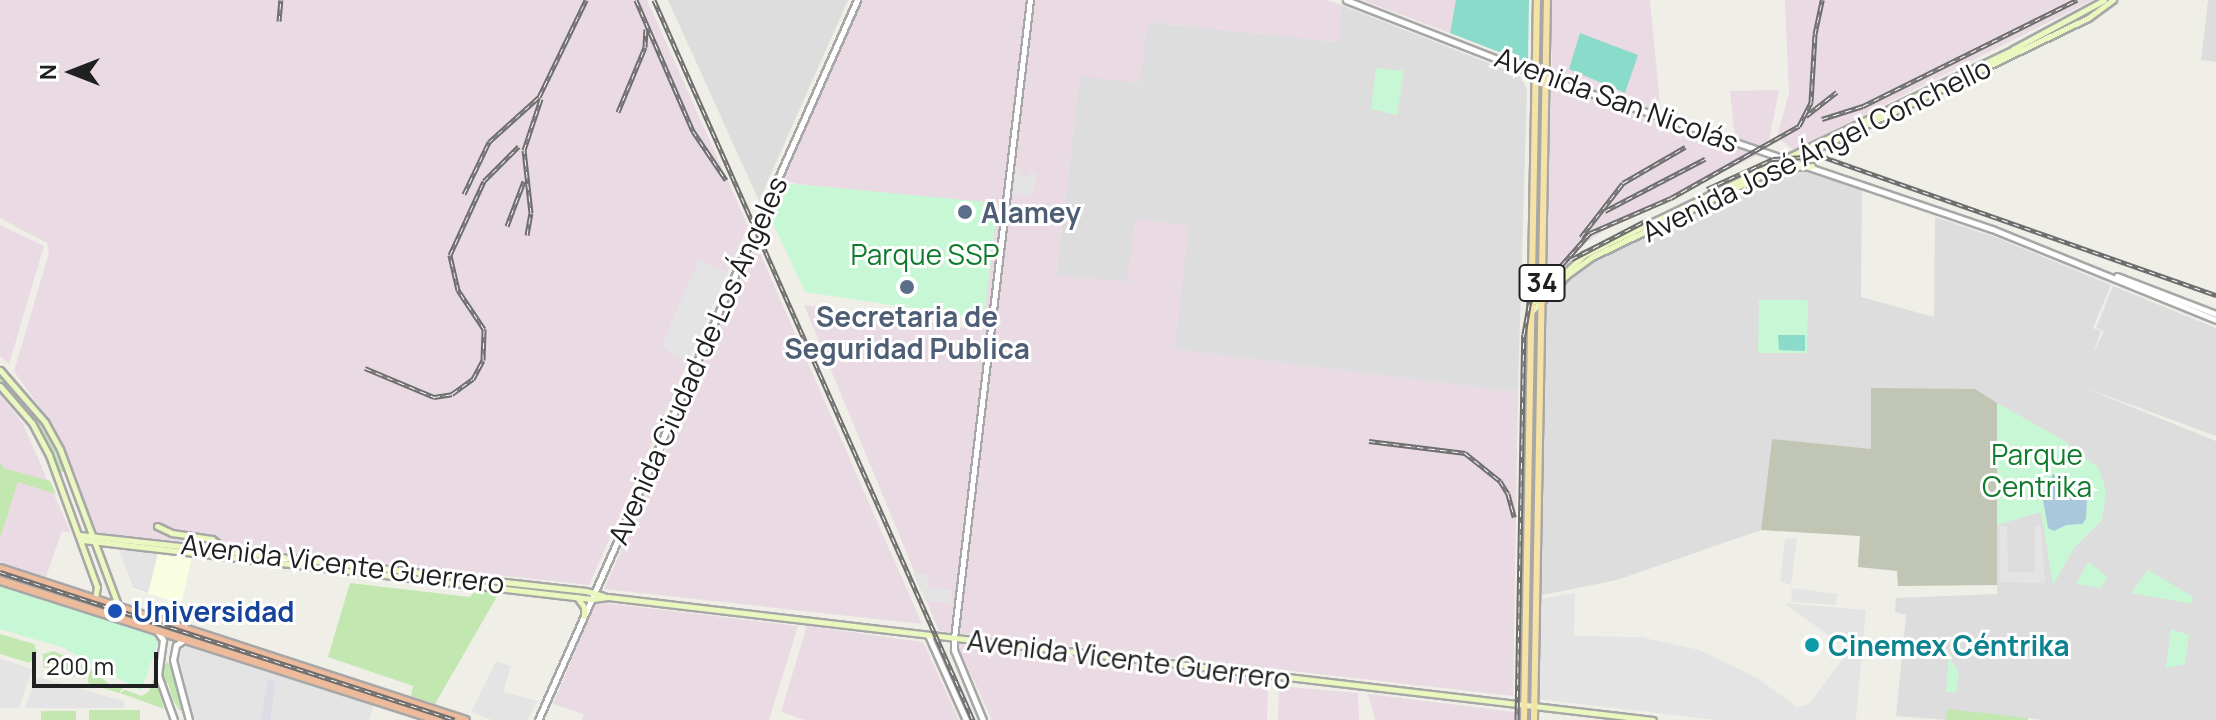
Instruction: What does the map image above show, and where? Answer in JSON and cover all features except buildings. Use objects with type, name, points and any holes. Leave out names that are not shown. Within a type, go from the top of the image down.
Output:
[{"type":"highway","points":[[0,568],[465,720]]},
{"type":"highway","points":[[0,580],[438,720]]},
{"type":"highway","points":[[46,584],[63,599]]},
{"type":"highway","points":[[317,681],[351,683]]},
{"type":"main road","name":"34","points":[[1524,720],[1537,0]]},
{"type":"main road","name":"34","points":[[1534,720],[1547,0]]},
{"type":"main road","name":"Avenida José Ángel Conchello","points":[[1530,308],[1562,272],[1584,255],[2013,49],[2104,0]]},
{"type":"main road","name":"Avenida José Ángel Conchello","points":[[1530,308],[1541,305],[1562,280],[1584,262],[2088,18],[2113,0]]},
{"type":"main road","points":[[1773,169],[1812,166]]},
{"type":"main road","points":[[1532,237],[1544,238]]},
{"type":"main road","points":[[1529,348],[1536,344],[1541,346]]},
{"type":"main road","points":[[0,370],[20,390],[52,434],[71,473],[118,605]]},
{"type":"main road","points":[[0,386],[42,439],[81,537],[97,587],[95,598]]},
{"type":"main road","points":[[157,526],[172,533],[212,539],[223,549]]},
{"type":"main road","name":"Avenida Vicente Guerrero","points":[[81,537],[223,549],[1653,720]]},
{"type":"main road","name":"Avenida Vicente Guerrero","points":[[94,538],[577,597],[593,595]]},
{"type":"main road","points":[[97,587],[105,588],[109,582]]},
{"type":"main road","points":[[577,597],[584,607],[584,616]]},
{"type":"street","name":"Avenida Ciudad de Los Ángeles","points":[[538,720],[857,0]]},
{"type":"street","points":[[983,720],[954,650],[954,638],[1030,0]]},
{"type":"street","name":"Avenida San Nicolás","points":[[1346,0],[1546,78],[1812,166],[2115,276],[2216,317]]},
{"type":"street","points":[[151,628],[163,637],[158,662],[161,691],[174,720]]},
{"type":"street","points":[[928,635],[966,720]]},
{"type":"street","points":[[187,639],[176,645],[173,662],[189,720]]},
{"type":"street","points":[[158,662],[165,659],[173,662]]},
{"type":"shaded area","points":[[0,0],[647,0],[748,226],[589,585],[94,532],[54,427],[14,371],[49,253],[47,243],[0,218]]},
{"type":"shaded area","points":[[668,0],[848,0],[759,201]]},
{"type":"shaded area","points":[[863,0],[1327,0],[1341,5],[1338,42],[1148,22],[1140,83],[1080,76],[1056,275],[1127,282],[1135,219],[1189,225],[1175,349],[1518,392],[1513,696],[939,631],[804,305],[982,330],[997,204],[797,184],[781,179]]},
{"type":"shaded area","points":[[1362,0],[1527,0],[1525,62],[1450,33]]},
{"type":"shaded area","points":[[1456,0],[1529,0],[1528,60],[1525,62],[1450,33]]},
{"type":"shaded area","points":[[1551,0],[1650,0],[1661,115],[1552,74]]},
{"type":"shaded area","points":[[1785,0],[2093,0],[1794,150],[1777,137],[1789,93]]},
{"type":"shaded area","points":[[2208,0],[2216,0],[2216,62],[2201,60]]},
{"type":"shaded area","points":[[1341,5],[1519,75],[1527,89],[1518,392],[1174,349],[1188,225],[1127,282],[1056,276],[1080,75],[1148,22],[1338,42]]},
{"type":"shaded area","points":[[1580,33],[1638,55],[1625,93],[1569,69]]},
{"type":"shaded area","points":[[1548,83],[1758,155],[1610,227],[1581,246],[1551,277],[1545,274]]},
{"type":"shaded area","points":[[1779,90],[1769,140],[1761,146],[1735,139],[1730,91]]},
{"type":"shaded area","points":[[1015,166],[1020,167],[1021,175],[1029,176],[1033,168],[1032,173],[1036,174],[1033,196],[1012,194]]},
{"type":"shaded area","points":[[1806,170],[1862,187],[1861,297],[1934,317],[1935,217],[1995,237],[2111,285],[2093,328],[2101,331],[2093,354],[2104,331],[2096,328],[2113,286],[2216,328],[2216,436],[2080,386],[2216,441],[2216,720],[2045,720],[1948,710],[1946,720],[1896,716],[1906,615],[1895,612],[1896,598],[1997,594],[1997,403],[1871,450],[1772,439],[1761,530],[1617,580],[1538,596],[1543,309],[1566,279],[1582,266],[1763,177]]},
{"type":"shaded area","points":[[0,225],[44,246],[9,364],[0,356]]},
{"type":"shaded area","points":[[756,244],[922,624],[604,589]]},
{"type":"shaded area","points":[[699,260],[727,272],[688,361],[669,352],[662,343]]},
{"type":"shaded area","points":[[1778,335],[1805,335],[1805,351],[1779,350]]},
{"type":"shaded area","points":[[1871,388],[1975,389],[1997,403],[1997,585],[1898,586],[1897,571],[1858,567],[1860,536],[1761,530],[1772,439],[1871,449]]},
{"type":"shaded area","points":[[0,395],[22,422],[71,533],[62,531],[46,577],[0,562]]},
{"type":"shaded area","points":[[2053,474],[2069,484],[2065,491],[2071,495],[2082,487],[2087,500],[2086,519],[2082,524],[2066,525],[2054,531],[2048,528],[2042,494]]},
{"type":"shaded area","points":[[2000,526],[2007,526],[2008,572],[2035,572],[2035,527],[2041,526],[2045,583],[2000,582]]},
{"type":"shaded area","points":[[1797,538],[1791,585],[1780,581],[1785,539]]},
{"type":"shaded area","points":[[119,549],[192,557],[178,618],[173,617],[167,599],[133,589]]},
{"type":"shaded area","points":[[119,550],[158,553],[148,593],[133,588]]},
{"type":"shaded area","points":[[913,573],[929,575],[928,587],[952,590],[951,604],[925,600]]},
{"type":"shaded area","points":[[1791,588],[1838,594],[1836,605],[1792,602]]},
{"type":"shaded area","points":[[1575,593],[1574,636],[1640,637],[1700,650],[1757,678],[1797,707],[1809,704],[1849,650],[1784,603],[1866,610],[1856,720],[1716,720],[1538,699],[1540,599]]},
{"type":"shaded area","points":[[596,602],[798,626],[769,720],[582,720],[584,714],[553,704]]},
{"type":"shaded area","points":[[807,626],[923,642],[959,720],[805,720],[781,712]]},
{"type":"shaded area","points":[[957,644],[1268,681],[1267,720],[992,720]]},
{"type":"shaded area","points":[[188,646],[374,705],[369,720],[194,720],[178,659],[181,649]]},
{"type":"shaded area","points":[[0,658],[32,669],[19,708],[0,708]]},
{"type":"shaded area","points":[[496,661],[511,666],[503,692],[538,701],[527,720],[492,720],[471,712]]},
{"type":"shaded area","points":[[36,679],[124,701],[124,708],[25,708]]},
{"type":"shaded area","points":[[268,679],[276,682],[270,720],[261,720]]},
{"type":"shaded area","points":[[1279,686],[1358,693],[1359,720],[1278,720]]},
{"type":"shaded area","points":[[1368,694],[1515,712],[1515,720],[1375,720]]},
{"type":"green space","points":[[1376,68],[1404,71],[1397,115],[1371,109]]},
{"type":"green space","name":"Parque SSP","points":[[783,183],[998,203],[984,319],[805,292],[769,215]]},
{"type":"green space","points":[[1759,300],[1808,300],[1807,353],[1758,353]]},
{"type":"green space","points":[[0,374],[42,423],[65,471],[60,473],[37,426],[0,382]]},
{"type":"green space","name":"Parque Centrika","points":[[1997,403],[2060,438],[2099,468],[2106,491],[2102,520],[2074,548],[2053,585],[2041,512],[1997,525]]},
{"type":"green space","points":[[0,462],[4,468],[50,481],[56,494],[18,482],[0,538]]},
{"type":"green space","points":[[2088,562],[2108,577],[2100,588],[2076,584]]},
{"type":"green space","points":[[2148,570],[2193,597],[2192,604],[2131,593]]},
{"type":"green space","points":[[350,583],[470,597],[477,589],[499,593],[435,704],[411,696],[413,686],[328,657]]},
{"type":"green space","points":[[0,585],[155,634],[158,643],[141,691],[64,648],[0,629]]},
{"type":"green space","points":[[2171,629],[2189,635],[2185,664],[2166,668]]},
{"type":"green space","points":[[0,634],[34,644],[37,651],[34,659],[29,663],[0,654]]},
{"type":"green space","points":[[54,651],[82,664],[85,679],[43,667],[43,654]]},
{"type":"green space","points":[[1949,657],[1959,672],[1956,693],[1946,692]]},
{"type":"green space","points":[[167,662],[184,710],[180,711],[173,700],[168,683],[163,685],[160,669]]},
{"type":"green space","points":[[89,668],[113,687],[123,688],[119,693],[88,683]]},
{"type":"green space","points":[[155,675],[164,709],[120,693],[125,690],[142,696],[149,691]]},
{"type":"green space","points":[[1947,709],[2028,718],[2028,720],[1946,720]]},
{"type":"green space","points":[[89,710],[140,710],[140,720],[89,720]]},
{"type":"green space","points":[[41,711],[76,711],[76,720],[41,720]]},
{"type":"railway","points":[[279,21],[281,0]]},
{"type":"railway","points":[[464,194],[489,142],[539,97],[586,0]]},
{"type":"railway","points":[[636,0],[693,131],[726,180]]},
{"type":"railway","points":[[654,0],[973,720]]},
{"type":"railway","points":[[1517,720],[1524,334],[1530,301],[1590,233],[1671,198],[1799,126],[1811,102],[1815,34],[1822,0]]},
{"type":"railway","points":[[1822,119],[1863,106],[2077,0]]},
{"type":"railway","points":[[618,112],[645,47],[646,29]]},
{"type":"railway","points":[[1806,116],[1837,92]]},
{"type":"railway","points":[[527,235],[531,213],[524,150],[541,99]]},
{"type":"railway","points":[[365,368],[434,397],[452,394],[473,379],[483,360],[484,329],[458,290],[450,255],[484,181],[519,146]]},
{"type":"railway","points":[[1581,237],[1623,183],[1685,147]]},
{"type":"railway","points":[[1707,189],[1773,159],[1821,156],[2216,295]]},
{"type":"railway","points":[[1605,211],[1705,159]]},
{"type":"railway","points":[[507,226],[524,181]]},
{"type":"railway","points":[[1572,259],[1647,220]]},
{"type":"railway","points":[[1369,441],[1465,453],[1500,481],[1508,494],[1514,517]]},
{"type":"railway","points":[[0,572],[455,720]]},
{"type":"place","name":"Alamey","points":[[965,212]]},
{"type":"place","name":"Secretaria de Seguridad Publica","points":[[907,287]]},
{"type":"place","name":"Universidad","points":[[115,611]]},
{"type":"place","name":"Cinemex Céntrika","points":[[1812,645]]}]
